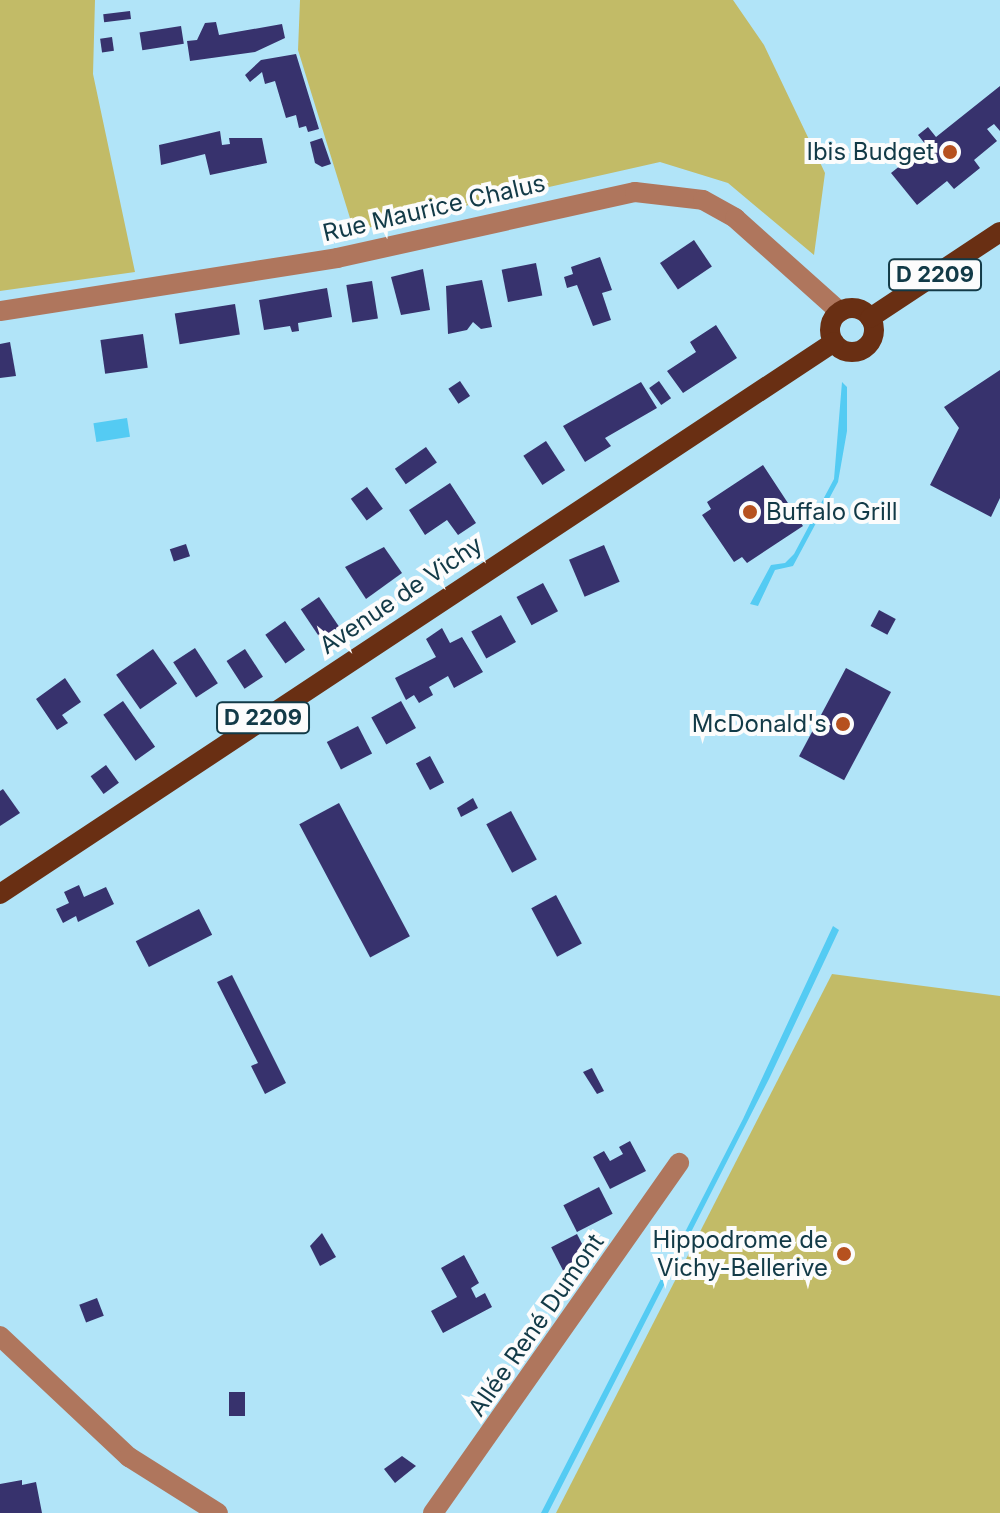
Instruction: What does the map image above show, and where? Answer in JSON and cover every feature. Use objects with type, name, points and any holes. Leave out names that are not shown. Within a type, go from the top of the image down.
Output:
[{"type":"main road","name":"D 2209","points":[[870,318],[1000,232]]},
{"type":"main road","points":[[856,309],[870,318],[873,335],[864,348],[848,352],[834,342],[830,326],[840,312],[856,309]]},
{"type":"main road","name":"Avenue de Vichy","points":[[0,894],[834,342]]},
{"type":"street","name":"Rue Maurice Chalus","points":[[0,311],[337,258],[595,198],[666,192],[703,200],[735,218],[840,312]]},
{"type":"street","name":"Allée René Dumont","points":[[433,1513],[679,1163]]},
{"type":"street","points":[[0,1336],[129,1457],[218,1513]]},
{"type":"shaded area","points":[[0,0],[95,0],[93,74],[135,272],[0,291]]},
{"type":"shaded area","points":[[300,0],[733,0],[764,45],[825,173],[814,255],[728,183],[660,162],[354,231],[298,50]]},
{"type":"shaded area","name":"Hippodrome de Vichy-Bellerive","points":[[832,974],[1000,996],[1000,1513],[556,1513]]},
{"type":"water","points":[[842,382],[847,387],[847,431],[838,482],[793,566],[775,570],[758,606],[750,604],[771,565],[785,563],[794,554],[834,479]]},
{"type":"water","points":[[127,418],[130,437],[96,442],[93,423]]},
{"type":"water","points":[[833,926],[839,930],[769,1079],[548,1513],[541,1513],[743,1119]]},
{"type":"building","points":[[130,11],[131,19],[104,22],[103,14]]},
{"type":"building","points":[[216,22],[219,35],[282,24],[285,38],[255,52],[190,61],[187,41],[197,40],[205,23]]},
{"type":"building","points":[[181,26],[184,44],[142,50],[140,33]]},
{"type":"building","points":[[112,37],[114,51],[102,53],[100,39]]},
{"type":"building","points":[[296,54],[319,129],[308,132],[306,126],[299,128],[296,115],[286,118],[275,81],[265,84],[262,72],[250,82],[245,75],[261,60]]},
{"type":"building","name":"Ibis Budget","points":[[1000,86],[1000,131],[994,124],[987,129],[997,141],[974,160],[980,168],[954,189],[947,181],[917,205],[891,173],[926,145],[918,135],[928,127],[936,137]]},
{"type":"building","points":[[220,131],[222,145],[230,144],[229,138],[262,138],[267,163],[210,175],[205,154],[161,165],[159,145]]},
{"type":"building","points":[[322,138],[331,164],[322,167],[315,163],[310,142]]},
{"type":"building","points":[[694,240],[712,267],[678,289],[660,263]]},
{"type":"building","points":[[600,257],[612,290],[602,293],[611,320],[593,326],[577,285],[567,288],[564,277],[573,274],[571,267]]},
{"type":"building","points":[[536,263],[542,295],[508,302],[502,270]]},
{"type":"building","points":[[423,269],[430,310],[401,315],[391,277]]},
{"type":"building","points":[[482,280],[492,327],[481,329],[473,322],[467,330],[448,334],[446,286]]},
{"type":"building","points":[[372,281],[378,319],[352,323],[346,285]]},
{"type":"building","points":[[327,288],[332,317],[298,323],[299,331],[292,332],[290,326],[264,330],[259,300]]},
{"type":"building","points":[[235,304],[240,335],[180,344],[175,314]]},
{"type":"building","points":[[716,325],[737,358],[683,393],[667,371],[696,352],[690,342]]},
{"type":"building","points":[[143,334],[148,368],[105,374],[100,340]]},
{"type":"building","points":[[10,342],[16,376],[0,378],[0,344]]},
{"type":"building","points":[[1000,370],[1000,498],[991,517],[930,485],[959,428],[944,407]]},
{"type":"building","points":[[460,381],[470,396],[458,404],[448,389]]},
{"type":"building","points":[[659,381],[671,398],[661,405],[649,388]]},
{"type":"building","points":[[641,382],[657,408],[605,438],[611,446],[585,462],[563,426]]},
{"type":"building","points":[[546,441],[565,470],[542,485],[523,456]]},
{"type":"building","points":[[426,447],[437,463],[406,484],[395,469]]},
{"type":"building","name":"Buffalo Grill","points":[[763,465],[803,526],[747,563],[742,557],[734,562],[702,515],[711,509],[707,502]]},
{"type":"building","points":[[450,483],[476,523],[458,535],[447,520],[425,535],[409,510]]},
{"type":"building","points":[[367,487],[383,509],[367,521],[351,499]]},
{"type":"building","points":[[186,544],[190,556],[174,562],[170,549]]},
{"type":"building","points":[[604,545],[620,582],[585,597],[569,560]]},
{"type":"building","points":[[384,547],[402,573],[366,599],[345,567]]},
{"type":"building","points":[[543,583],[558,611],[532,625],[517,597]]},
{"type":"building","points":[[319,597],[339,627],[321,639],[301,609]]},
{"type":"building","points":[[879,610],[896,619],[887,635],[871,626]]},
{"type":"building","points":[[501,615],[516,642],[486,659],[471,631]]},
{"type":"building","points":[[285,621],[305,650],[285,663],[265,635]]},
{"type":"building","points":[[442,628],[450,643],[462,637],[483,672],[454,688],[448,676],[429,687],[433,695],[419,703],[414,695],[406,700],[395,678],[436,657],[426,639]]},
{"type":"building","points":[[195,648],[218,683],[196,697],[173,662]]},
{"type":"building","points":[[153,649],[177,683],[140,709],[116,675]]},
{"type":"building","points":[[245,649],[263,677],[245,689],[227,661]]},
{"type":"building","name":"McDonald's","points":[[846,668],[891,692],[844,780],[799,756]]},
{"type":"building","points":[[65,678],[81,702],[62,715],[68,723],[57,730],[36,699]]},
{"type":"building","points":[[123,701],[155,747],[135,761],[103,715]]},
{"type":"building","points":[[401,701],[416,728],[386,745],[371,717]]},
{"type":"building","points":[[358,726],[372,754],[341,770],[327,742]]},
{"type":"building","points":[[430,756],[444,782],[430,790],[416,764]]},
{"type":"building","points":[[106,765],[119,783],[104,794],[91,776]]},
{"type":"building","points":[[3,789],[20,813],[0,826],[0,791]]},
{"type":"building","points":[[473,798],[478,808],[461,817],[457,808]]},
{"type":"building","points":[[339,803],[410,936],[370,957],[299,824]]},
{"type":"building","points":[[511,811],[537,860],[512,873],[486,824]]},
{"type":"building","points":[[79,885],[84,897],[106,887],[114,904],[78,922],[76,916],[63,923],[56,909],[69,903],[64,892]]},
{"type":"building","points":[[556,895],[582,944],[557,957],[531,908]]},
{"type":"building","points":[[199,909],[212,935],[149,967],[136,941]]},
{"type":"building","points":[[232,975],[286,1083],[265,1094],[251,1066],[258,1063],[217,982]]},
{"type":"building","points":[[592,1068],[604,1091],[597,1094],[583,1072]]},
{"type":"building","points":[[630,1141],[646,1171],[610,1189],[593,1157],[604,1151],[610,1161],[623,1154],[619,1147]]},
{"type":"building","points":[[599,1187],[613,1214],[577,1232],[563,1205]]},
{"type":"building","points":[[322,1233],[336,1257],[320,1266],[310,1246]]},
{"type":"building","points":[[577,1234],[591,1262],[565,1275],[551,1247]]},
{"type":"building","points":[[464,1255],[479,1283],[471,1288],[476,1298],[485,1293],[492,1307],[443,1333],[431,1311],[457,1297],[441,1268]]},
{"type":"building","points":[[97,1298],[104,1316],[86,1323],[79,1305]]},
{"type":"building","points":[[229,1392],[245,1392],[245,1416],[229,1416]]},
{"type":"building","points":[[402,1456],[416,1466],[395,1483],[384,1469]]},
{"type":"building","points":[[22,1480],[22,1485],[36,1482],[42,1513],[0,1513],[0,1484]]},
{"type":"place","name":"Ibis Budget","points":[[950,152]]},
{"type":"place","name":"Buffalo Grill","points":[[750,512]]},
{"type":"place","name":"McDonald's","points":[[843,724]]},
{"type":"place","name":"Hippodrome de Vichy-Bellerive","points":[[844,1254]]}]
